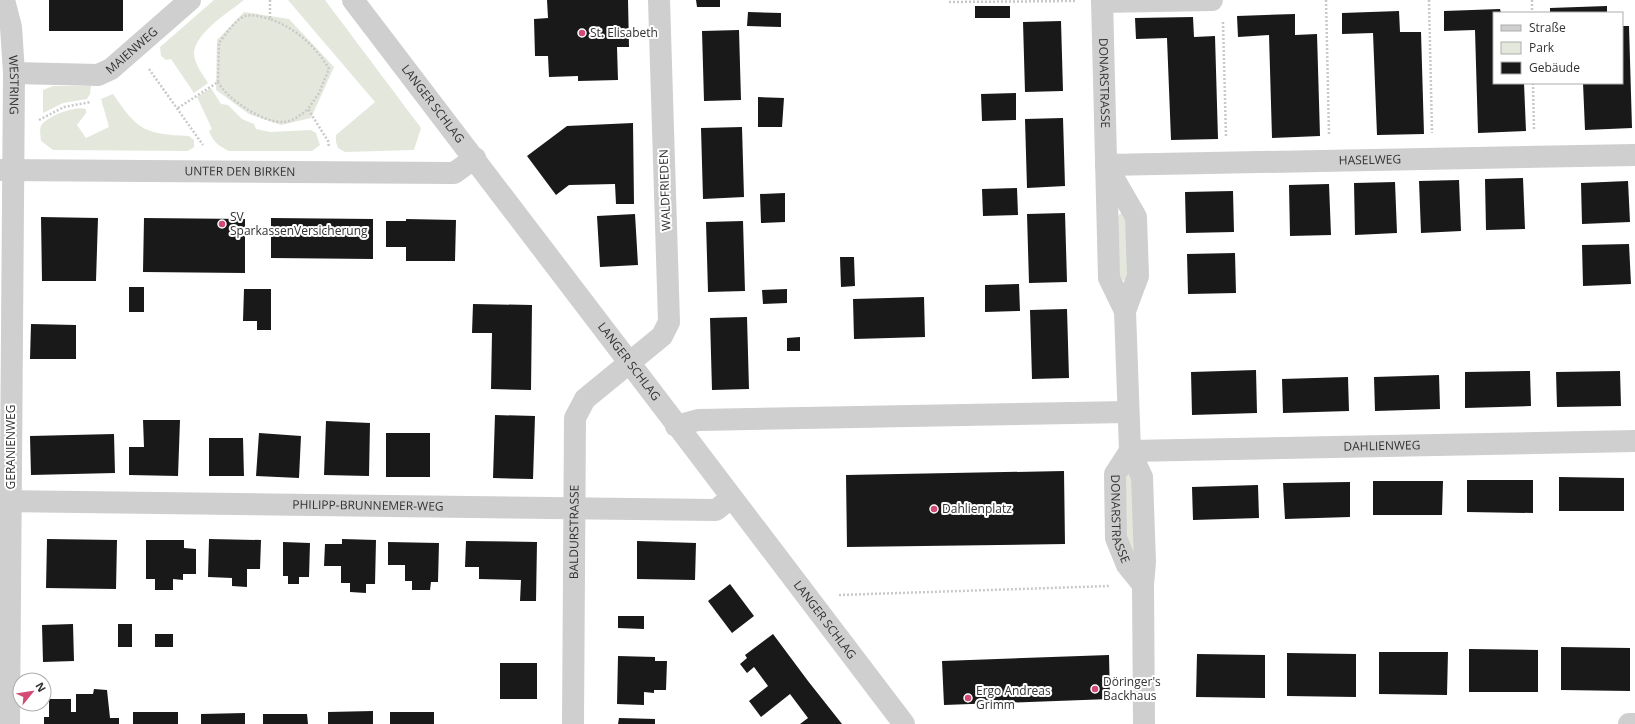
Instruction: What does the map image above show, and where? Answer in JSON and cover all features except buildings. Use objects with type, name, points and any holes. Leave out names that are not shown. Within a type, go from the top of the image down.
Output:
[{"type":"street","name":"WESTRING","points":[[4,0],[11,27],[14,73],[14,119],[7,170]]},
{"type":"street","name":"MAIENWEG","points":[[14,73],[98,75],[111,69],[190,0]]},
{"type":"street","name":"LANGER SCHLAG","points":[[353,0],[475,158],[676,426],[723,504],[813,605],[904,724]]},
{"type":"street","name":"WALDFRIEDEN","points":[[629,363],[662,336],[668,322],[659,0]]},
{"type":"street","points":[[1102,1],[1217,8]]},
{"type":"street","name":"DONARSTRASSE","points":[[1102,1],[1109,278],[1125,311]]},
{"type":"street","name":"HASELWEG","points":[[1106,165],[1635,155]]},
{"type":"street","name":"UNTER DEN BIRKEN","points":[[7,170],[454,173],[475,158]]},
{"type":"street","name":"DONARSTRASSE","points":[[1106,165],[1136,217],[1138,276],[1125,311],[1130,451],[1115,474],[1116,538],[1127,564],[1143,585]]},
{"type":"street","name":"GERANIENWEG","points":[[7,170],[5,500],[9,724]]},
{"type":"street","name":"BALDURSTRASSE","points":[[573,724],[575,418],[585,399],[629,363]]},
{"type":"street","points":[[676,426],[698,420],[1128,412]]},
{"type":"street","name":"DAHLIENWEG","points":[[1130,451],[1635,441]]},
{"type":"street","name":"PHILIPP-BRUNNEMER-WEG","points":[[5,500],[574,510],[723,504]]},
{"type":"street","points":[[1143,585],[1144,724]]},
{"type":"street","points":[[1629,724],[1635,724]]},
{"type":"path","points":[[270,0],[270,19]]},
{"type":"path","points":[[1326,0],[1329,161]]},
{"type":"path","points":[[1428,0],[1432,159]]},
{"type":"path","points":[[1532,0],[1532,12]]},
{"type":"path","points":[[949,2],[1102,1]]},
{"type":"path","points":[[1217,8],[1227,163]]},
{"type":"path","points":[[244,16],[270,19],[293,29],[318,54],[329,69],[319,93],[308,109],[290,121],[282,122],[267,118],[237,102],[222,90],[218,82],[219,43],[225,35],[244,16]]},
{"type":"path","points":[[134,50],[178,108],[207,151],[212,171]]},
{"type":"path","points":[[14,119],[38,120],[64,107],[94,101],[98,75]]},
{"type":"path","points":[[178,108],[218,82]]},
{"type":"path","points":[[1533,84],[1535,157]]},
{"type":"path","points":[[308,109],[328,141],[330,172]]},
{"type":"path","points":[[813,605],[838,595],[1143,585]]},
{"type":"green space","points":[[214,0],[244,0],[206,31],[196,45],[194,53],[195,61],[208,83],[194,93],[171,59],[166,60],[161,56],[160,47]]},
{"type":"green space","points":[[288,0],[325,0],[421,128],[414,150],[345,152],[338,148],[336,135],[375,102]]},
{"type":"green space","points":[[244,12],[289,19],[334,67],[311,118],[281,125],[249,114],[216,90],[217,40]]},
{"type":"green space","points":[[53,86],[91,86],[90,94],[87,99],[63,103],[43,113],[43,90]]},
{"type":"green space","points":[[211,88],[221,104],[228,105],[242,119],[254,124],[256,129],[270,132],[311,130],[316,133],[320,145],[312,151],[229,151],[225,149],[212,138],[209,131],[212,129],[197,97]]},
{"type":"green space","points":[[113,94],[136,123],[152,132],[189,136],[194,140],[194,147],[188,151],[53,150],[41,141],[40,128],[44,122],[55,115],[69,110],[81,108],[86,109],[86,113],[77,125],[86,138],[109,127],[101,99]]},
{"type":"green space","points":[[1124,211],[1134,274],[1124,281],[1116,274],[1114,219]]},
{"type":"green space","points":[[1130,464],[1140,562],[1121,537],[1121,469]]},
{"type":"place","name":"St. Elisabeth","points":[[582,33]]},
{"type":"place","name":"SV SparkassenVersicherung","points":[[222,224]]},
{"type":"place","name":"Dahlienplatz","points":[[934,509]]},
{"type":"place","name":"Döringer's Backhaus","points":[[1095,689]]},
{"type":"place","name":"Ergo Andreas Grimm","points":[[968,698]]}]
